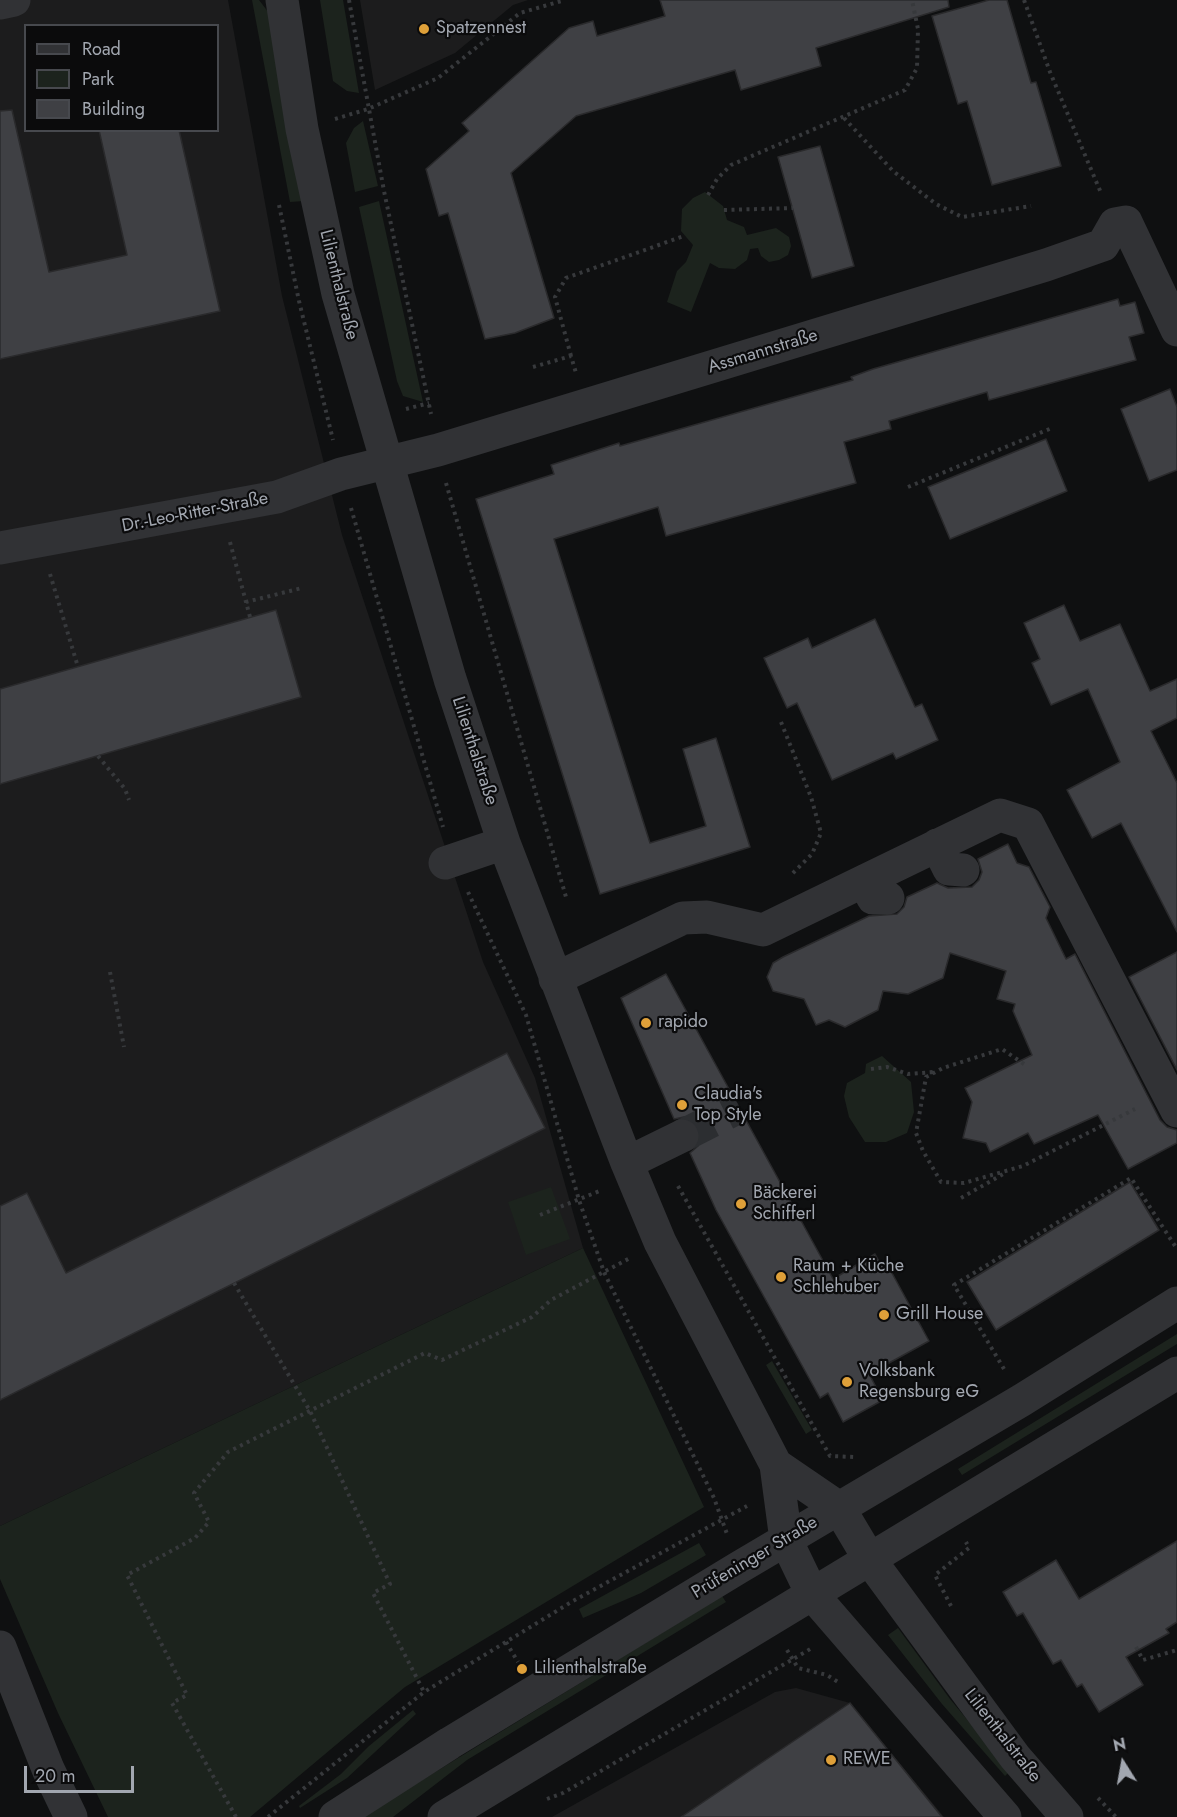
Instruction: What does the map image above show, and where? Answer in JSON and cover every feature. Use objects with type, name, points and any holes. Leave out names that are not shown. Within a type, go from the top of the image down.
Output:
[{"type":"street","points":[[0,3],[14,0]]},
{"type":"street","name":"Lilienthalstraße","points":[[282,0],[302,129],[338,294],[450,679],[504,843],[630,1170],[660,1242],[776,1466],[786,1540],[812,1594],[1005,1817]]},
{"type":"street","points":[[1120,223],[1177,330]]},
{"type":"street","name":"Assmannstraße","points":[[387,463],[438,450],[1046,265],[1103,246],[1120,223]]},
{"type":"street","name":"Dr.-Leo-Ritter-Straße","points":[[0,548],[277,497],[341,474],[387,463]]},
{"type":"street","points":[[555,979],[683,918],[707,917],[764,930],[801,925],[876,890],[937,845],[1000,815],[1028,824],[1125,1038],[1172,1102]]},
{"type":"street","points":[[445,863],[504,843]]},
{"type":"street","points":[[937,845],[949,869],[963,870]]},
{"type":"street","points":[[630,1170],[682,1137]]},
{"type":"street","name":"Prüfeninger Straße","points":[[335,1817],[450,1743],[1022,1400],[1177,1303]]},
{"type":"street","points":[[444,1817],[1177,1372]]},
{"type":"street","name":"Lilienthalstraße","points":[[776,1466],[839,1508],[870,1560],[1015,1757],[1067,1817]]},
{"type":"street","points":[[0,1647],[48,1769],[71,1817]]},
{"type":"path","points":[[302,129],[368,109],[438,78],[520,13],[565,0]]},
{"type":"path","points":[[708,195],[717,179],[731,165],[905,90],[917,68],[918,29],[912,0]]},
{"type":"path","points":[[1023,0],[1050,72],[1120,223]]},
{"type":"path","points":[[844,118],[893,171],[936,204],[962,217],[1031,206]]},
{"type":"path","points":[[724,210],[793,208]]},
{"type":"path","points":[[571,356],[555,297],[566,278],[684,236]]},
{"type":"path","points":[[908,487],[1052,428]]},
{"type":"path","points":[[221,509],[250,617]]},
{"type":"path","points":[[41,541],[78,667]]},
{"type":"path","points":[[246,602],[302,588]]},
{"type":"path","points":[[781,722],[811,797],[821,833],[812,854],[788,878]]},
{"type":"path","points":[[98,756],[125,789],[129,800]]},
{"type":"path","points":[[110,972],[124,1047]]},
{"type":"path","points":[[1024,1064],[1002,1049],[934,1072],[926,1077],[916,1133],[923,1151],[941,1182],[964,1183],[1023,1166],[1172,1102]]},
{"type":"path","points":[[871,1069],[887,1067],[908,1074],[934,1072]]},
{"type":"path","points":[[961,1198],[1011,1169]]},
{"type":"path","points":[[540,1215],[630,1170]]},
{"type":"path","points":[[1022,1400],[954,1285],[1131,1178],[1177,1249]]},
{"type":"path","points":[[236,1817],[172,1703],[187,1695],[127,1575],[195,1538],[209,1522],[194,1493],[228,1452],[425,1353],[442,1360],[532,1317],[551,1300],[660,1242]]},
{"type":"path","points":[[234,1284],[309,1411],[390,1584],[373,1593],[424,1692]]},
{"type":"path","points":[[731,1305],[741,1300]]},
{"type":"path","points":[[268,1817],[424,1692],[573,1601],[722,1521]]},
{"type":"path","points":[[506,1642],[522,1669]]},
{"type":"path","points":[[1136,1647],[1143,1660],[1177,1650]]},
{"type":"path","points":[[543,1800],[563,1793],[755,1678],[793,1659]]},
{"type":"shaded area","points":[[0,0],[228,0],[282,296],[342,535],[483,962],[535,1078],[583,1248],[0,1526]]},
{"type":"shaded area","name":"Spatzennest","points":[[360,0],[528,0],[513,5],[455,53],[375,90]]},
{"type":"shaded area","points":[[796,1688],[850,1703],[944,1817],[552,1817],[775,1692]]},
{"type":"green space","points":[[252,0],[259,0],[272,17],[304,201],[290,202]]},
{"type":"green space","points":[[320,0],[343,0],[359,93],[347,91],[333,81]]},
{"type":"green space","points":[[363,121],[378,186],[355,192],[346,143],[354,128]]},
{"type":"green space","points":[[705,192],[723,206],[727,220],[744,227],[747,235],[776,228],[789,237],[791,246],[788,255],[779,260],[769,262],[761,256],[758,248],[750,249],[747,260],[735,269],[719,268],[710,263],[691,312],[667,302],[677,271],[686,262],[693,245],[681,231],[682,209],[693,198]]},
{"type":"green space","points":[[379,201],[423,402],[403,396],[397,381],[359,207]]},
{"type":"green space","points":[[882,1056],[911,1082],[914,1112],[907,1133],[886,1142],[865,1142],[849,1117],[844,1096],[847,1083],[865,1073],[866,1064]]},
{"type":"green space","points":[[551,1187],[570,1239],[526,1255],[508,1202]]},
{"type":"green space","points":[[583,1248],[704,1507],[405,1687],[250,1817],[108,1817],[58,1713],[0,1579],[0,1526]]},
{"type":"green space","points":[[1177,1334],[1177,1344],[962,1475],[958,1469]]},
{"type":"green space","points":[[772,1361],[812,1430],[806,1434],[766,1365]]},
{"type":"green space","points":[[699,1543],[706,1555],[641,1593],[583,1618],[579,1609]]},
{"type":"green space","points":[[722,1596],[726,1602],[467,1760],[393,1817],[362,1817]]},
{"type":"green space","points":[[898,1628],[950,1699],[1010,1771],[1005,1776],[942,1704],[888,1635]]},
{"type":"green space","points":[[413,1710],[416,1714],[347,1778],[300,1808],[299,1806],[341,1774],[369,1746]]},
{"type":"building","points":[[660,0],[948,0],[949,7],[816,48],[821,66],[741,90],[735,70],[576,116],[511,173],[554,318],[515,333],[485,339],[448,213],[439,216],[426,169],[469,131],[462,123],[569,28],[593,21],[597,36],[665,16]]},
{"type":"building","points":[[989,0],[1007,0],[1031,83],[1036,82],[1061,166],[992,185],[967,101],[958,104],[932,16]]},
{"type":"building","points":[[12,110],[49,272],[127,255],[99,132],[179,132],[220,311],[0,359],[0,111]]},
{"type":"building","points":[[820,146],[854,266],[812,278],[778,157]]},
{"type":"building","points":[[1118,299],[1120,306],[1135,302],[1144,333],[1129,337],[1136,360],[989,400],[987,392],[889,421],[891,429],[844,442],[856,483],[666,536],[658,507],[554,539],[650,843],[706,826],[683,749],[716,738],[750,847],[600,894],[476,499],[554,474],[551,465],[619,443],[620,446],[853,380],[851,377],[873,369]]},
{"type":"building","points":[[1170,389],[1177,407],[1177,470],[1149,481],[1121,409]]},
{"type":"building","points":[[1046,439],[1067,491],[950,539],[928,487]]},
{"type":"building","points":[[1064,605],[1080,641],[1120,624],[1150,691],[1177,679],[1177,718],[1151,731],[1177,783],[1177,932],[1121,823],[1092,838],[1067,790],[1120,762],[1088,689],[1051,705],[1032,663],[1040,659],[1024,623]]},
{"type":"building","points":[[276,610],[301,697],[0,784],[0,689]]},
{"type":"building","points":[[875,619],[915,707],[922,704],[938,740],[896,759],[893,753],[832,780],[797,703],[787,708],[764,658],[808,638],[812,648]]},
{"type":"building","points":[[1008,844],[1017,863],[1029,867],[1050,907],[1046,918],[1066,959],[1075,954],[1160,1120],[1167,1127],[1177,1130],[1177,1143],[1128,1169],[1098,1115],[1034,1144],[1028,1133],[990,1152],[986,1143],[963,1138],[972,1102],[965,1088],[1032,1055],[1013,1011],[1015,1004],[997,999],[1006,971],[950,953],[943,978],[908,994],[883,991],[878,1010],[845,1027],[829,1020],[816,1025],[804,999],[773,991],[767,977],[773,963],[783,957],[869,916],[897,914],[904,907],[907,897],[937,883],[948,888],[972,887],[979,880],[982,872],[978,859]]},
{"type":"building","points":[[1177,952],[1177,1070],[1129,977]]},
{"type":"building","points":[[666,974],[833,1279],[875,1254],[881,1265],[886,1262],[929,1341],[869,1374],[883,1400],[843,1422],[828,1393],[820,1398],[716,1210],[690,1153],[698,1146],[701,1138],[699,1128],[692,1120],[684,1117],[674,1119],[621,998]]},
{"type":"building","points":[[507,1053],[545,1128],[0,1400],[0,1206],[27,1193],[66,1273]]},
{"type":"building","points":[[1130,1182],[1159,1230],[996,1330],[967,1282]]},
{"type":"building","points":[[1177,1541],[1177,1622],[1166,1629],[1169,1633],[1126,1657],[1143,1685],[1099,1712],[1082,1684],[1077,1687],[1061,1660],[1053,1664],[1023,1613],[1017,1616],[1003,1592],[1056,1560],[1079,1599]]},
{"type":"building","name":"REWE","points":[[850,1703],[942,1817],[681,1817]]},
{"type":"tunnel","points":[[682,1136],[739,1107]]},
{"type":"place","name":"Spatzennest","points":[[424,29]]},
{"type":"place","name":"rapido","points":[[646,1023]]},
{"type":"place","name":"Claudia's Top Style","points":[[682,1105]]},
{"type":"place","name":"Bäckerei Schifferl","points":[[741,1204]]},
{"type":"place","name":"Raum + Küche Schlehuber","points":[[781,1277]]},
{"type":"place","name":"Grill House","points":[[884,1315]]},
{"type":"place","name":"Volksbank Regensburg eG","points":[[847,1382]]},
{"type":"place","name":"Lilienthalstraße","points":[[522,1669]]},
{"type":"place","name":"REWE","points":[[831,1760]]}]
